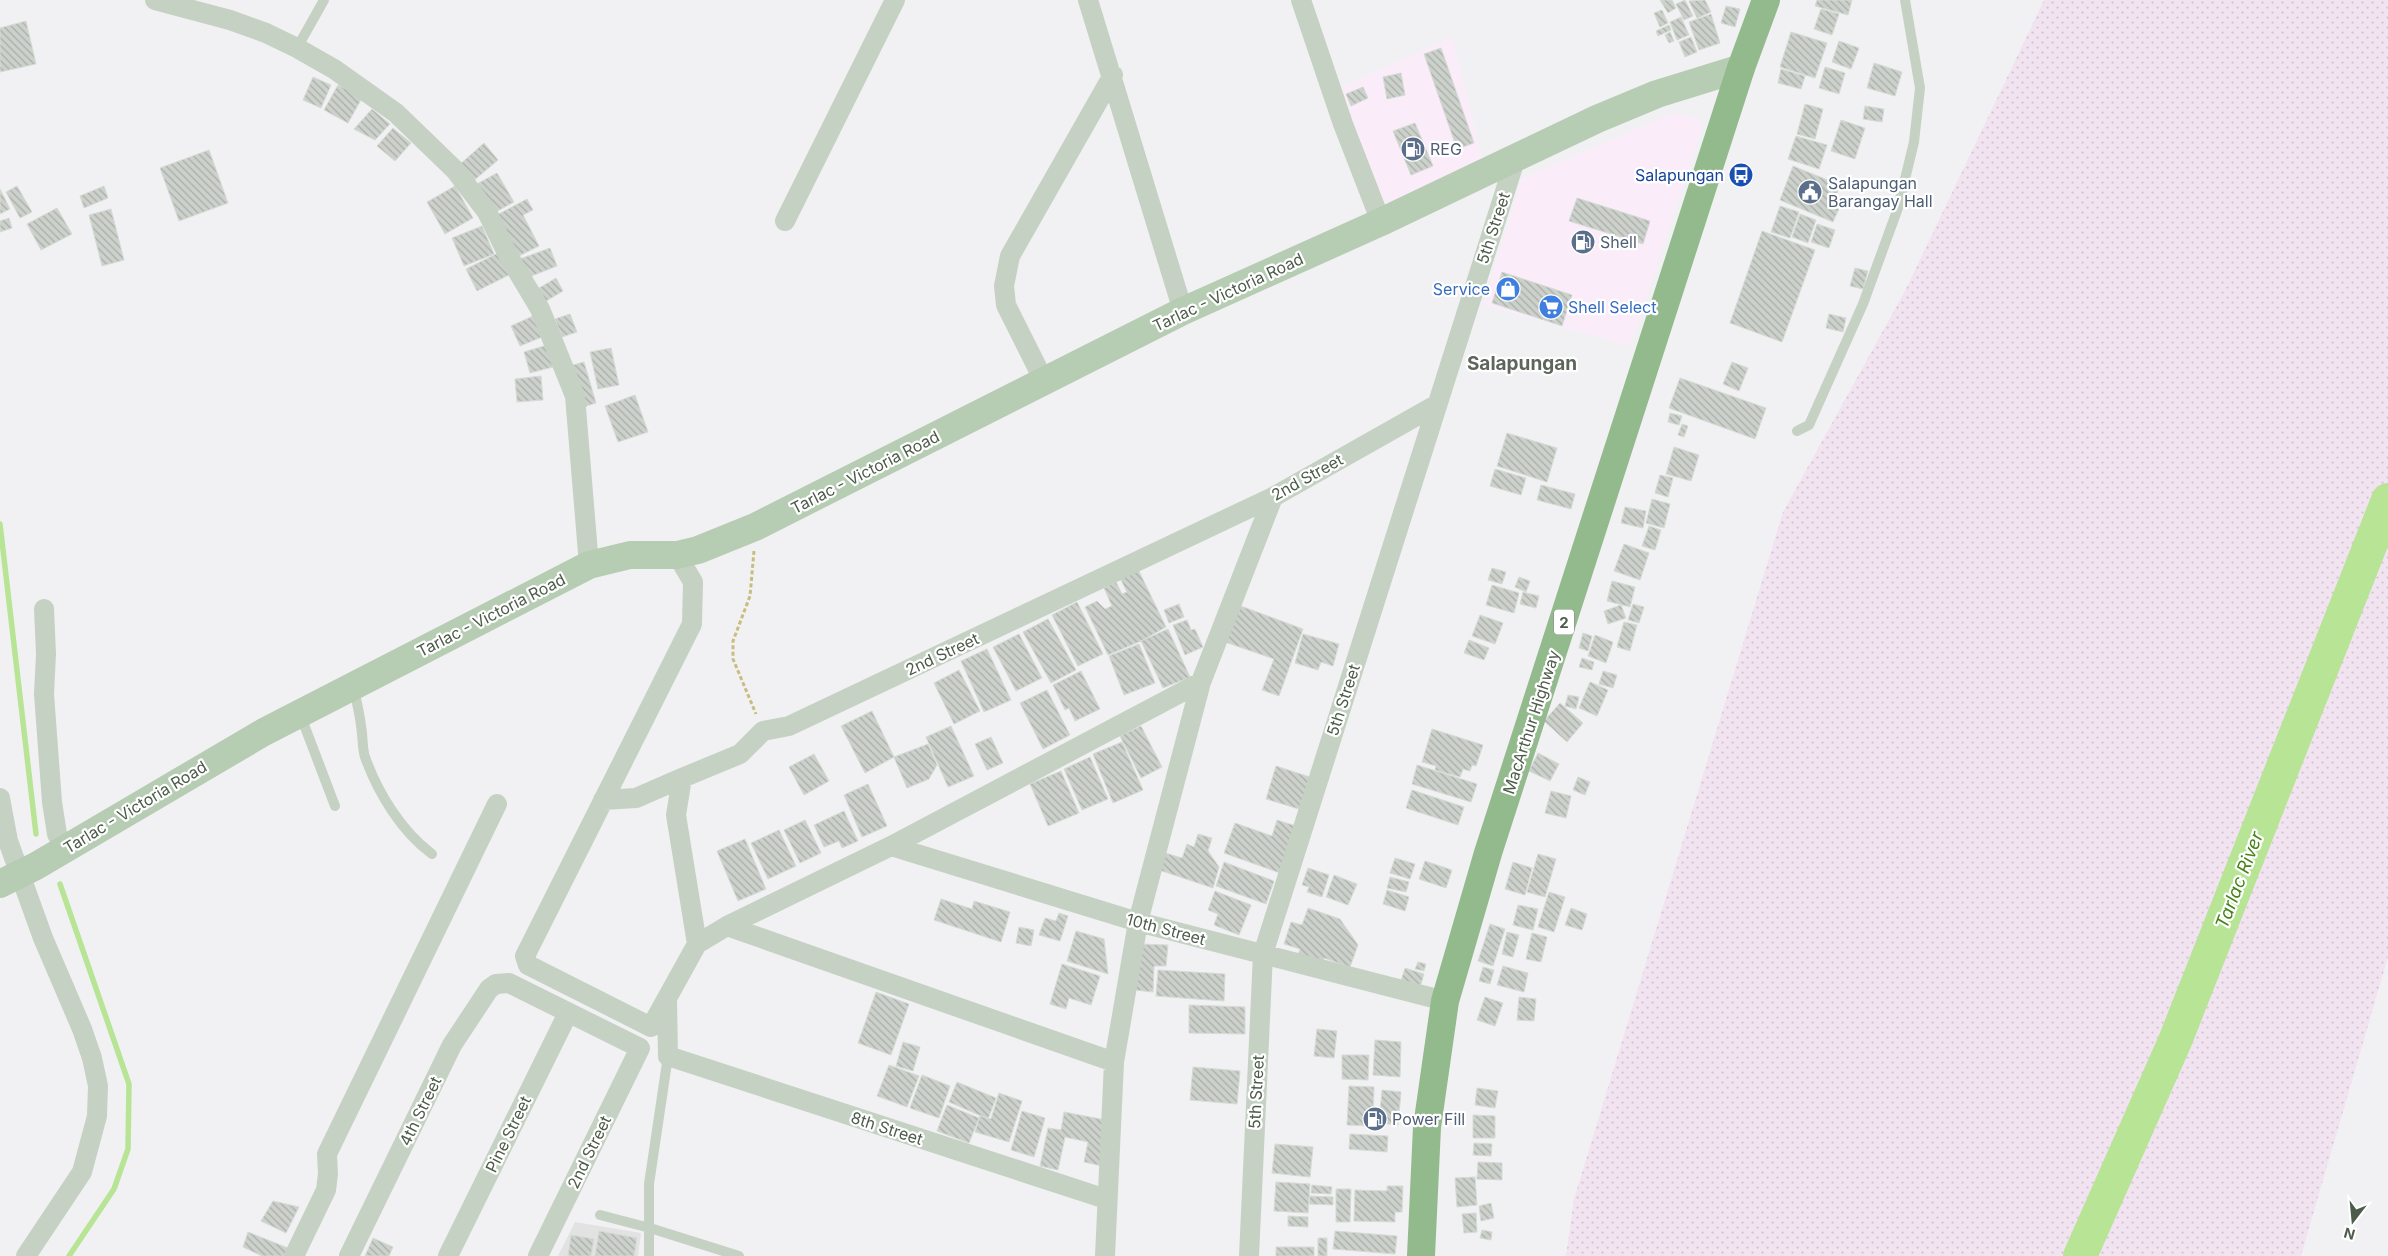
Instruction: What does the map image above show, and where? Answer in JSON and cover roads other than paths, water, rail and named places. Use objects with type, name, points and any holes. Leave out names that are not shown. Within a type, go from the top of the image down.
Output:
[{"type":"highway","name":"MacArthur Highway","points":[[1421,1256],[1427,1127],[1445,1000],[1488,853],[1741,68],[1766,0]]},
{"type":"main road","name":"Tarlac - Victoria Road","points":[[10,878],[65,849],[299,713],[590,565],[630,555],[677,555],[698,550],[755,528],[1183,311],[1381,222],[1622,108],[1741,68]]},
{"type":"street","points":[[155,0],[230,20],[266,33],[334,69],[396,114],[455,170],[488,212],[509,257],[540,309],[575,396],[590,565]]},
{"type":"street","points":[[785,221],[895,0]]},
{"type":"street","points":[[1088,0],[1183,311]]},
{"type":"street","points":[[1301,0],[1343,124],[1381,222]]},
{"type":"street","points":[[1044,381],[1006,305],[1004,286],[1010,256],[1112,75]]},
{"type":"street","name":"5th Street","points":[[1249,1256],[1263,954],[1516,158]]},
{"type":"street","name":"2nd Street","points":[[682,778],[740,754],[764,731],[789,726],[1272,497],[1436,405]]},
{"type":"street","points":[[1105,1256],[1106,1199],[1114,1062],[1138,922],[1201,682],[1272,497]]},
{"type":"street","points":[[677,555],[693,582],[692,624],[525,956],[528,965],[535,969],[651,1027],[697,944],[727,926],[891,846],[1201,682]]},
{"type":"street","points":[[44,609],[46,654],[44,694],[52,802],[56,834],[65,849]]},
{"type":"street","points":[[603,800],[636,798],[682,778]]},
{"type":"street","points":[[682,778],[676,815],[697,944]]},
{"type":"street","points":[[0,798],[8,841],[10,878],[43,938],[82,1029],[92,1058],[98,1086],[97,1116],[82,1172],[26,1256]]},
{"type":"street","points":[[294,1256],[326,1190],[328,1174],[327,1154],[497,804]]},
{"type":"street","name":"10th Street","points":[[891,846],[1138,922],[1445,1000]]},
{"type":"street","points":[[727,926],[1114,1062]]},
{"type":"street","name":"4th Street","points":[[349,1256],[452,1045],[489,989],[496,984],[508,983],[568,1013]]},
{"type":"street","points":[[667,998],[668,1056]]},
{"type":"street","name":"2nd Street","points":[[538,1256],[640,1048],[568,1013]]},
{"type":"street","name":"Pine Street","points":[[448,1256],[568,1013]]},
{"type":"street","name":"8th Street","points":[[668,1056],[1106,1199]]},
{"type":"lane","points":[[297,48],[324,0]]},
{"type":"lane","points":[[1797,431],[1809,425],[1863,304],[1898,208],[1914,142],[1920,88],[1905,0]]},
{"type":"lane","points":[[353,685],[362,726],[364,755],[368,764],[388,806],[419,844],[432,854]]},
{"type":"lane","points":[[299,713],[335,806]]},
{"type":"lane","points":[[649,1256],[649,1184],[668,1056]]},
{"type":"lane","points":[[600,1215],[650,1228],[738,1256]]},
{"type":"waterway","name":"Tarlac River","points":[[2080,1256],[2175,1041],[2388,500]]},
{"type":"waterway","points":[[0,524],[36,834]]},
{"type":"waterway","points":[[60,884],[129,1084],[128,1149],[114,1189],[69,1256]]},
{"type":"place","name":"REG","points":[[1413,149]]},
{"type":"place","name":"Salapungan","points":[[1741,175]]},
{"type":"place","name":"Salapungan Barangay Hall","points":[[1810,192]]},
{"type":"place","name":"Shell","points":[[1583,242]]},
{"type":"place","name":"Service","points":[[1508,289]]},
{"type":"place","name":"Shell Select","points":[[1551,307]]},
{"type":"place","name":"Power Fill","points":[[1375,1119]]},
{"type":"district","name":"Salapungan","points":[[1522,363]]}]
